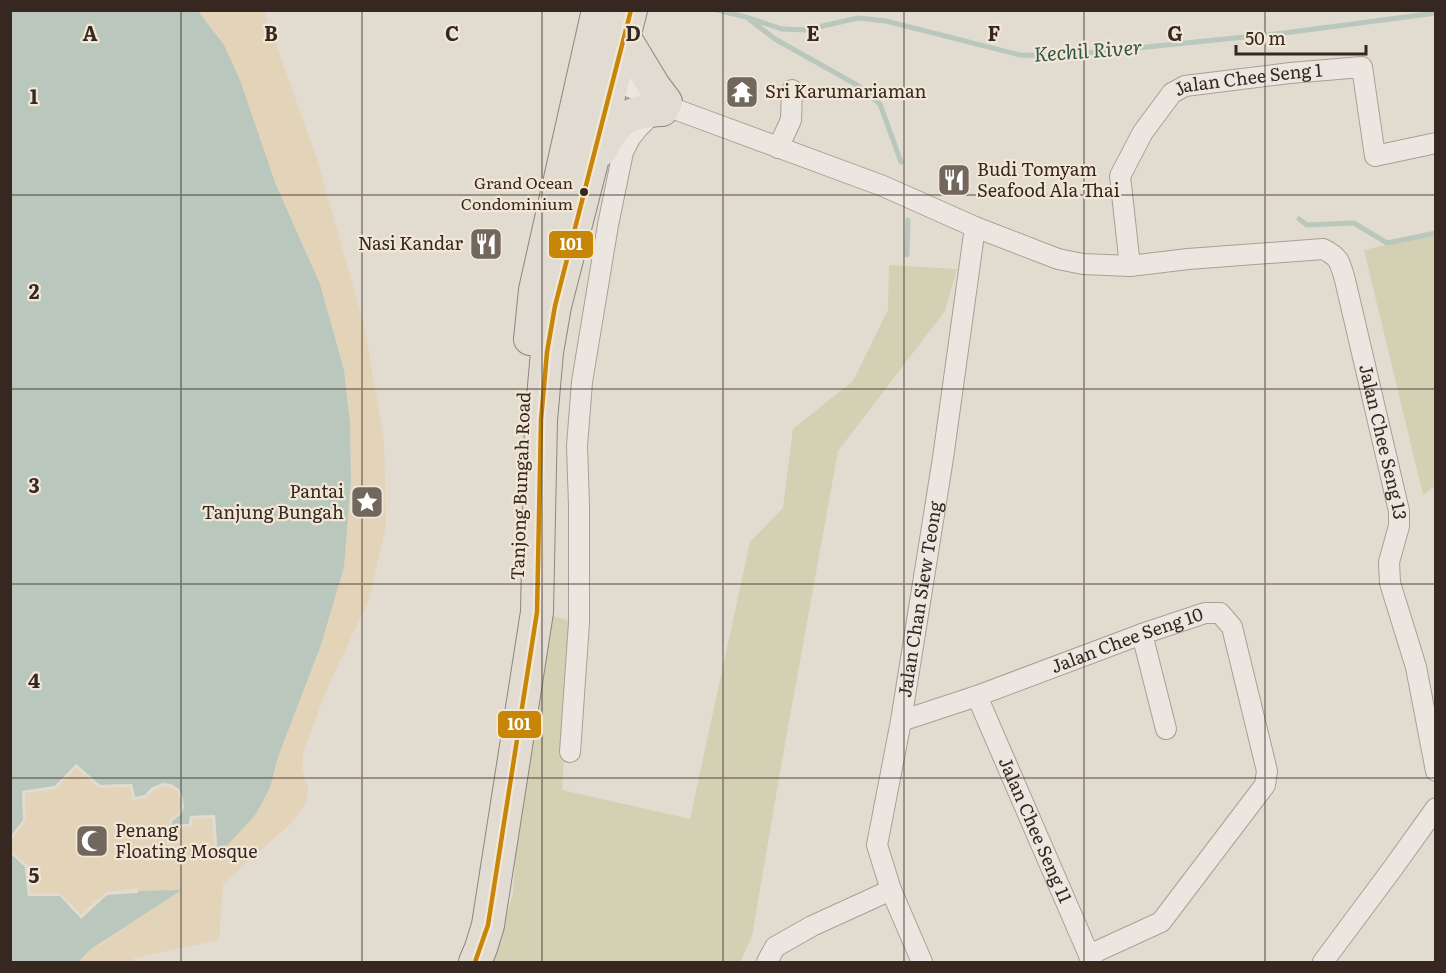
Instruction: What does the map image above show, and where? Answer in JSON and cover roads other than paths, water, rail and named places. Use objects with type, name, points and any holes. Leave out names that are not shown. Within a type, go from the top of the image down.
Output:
[{"type":"main road","name":"Tanjong Bungah Road","points":[[454,963],[466,936],[473,911],[517,608],[524,400],[535,290],[596,16]]},
{"type":"main road","name":"Tanjong Bungah Road","points":[[475,963],[482,948],[488,924],[537,612],[542,420],[547,352],[555,306],[628,26]]},
{"type":"main road","points":[[590,169],[612,132],[625,117],[640,111],[667,107],[654,86],[628,26]]},
{"type":"street","name":"Jalan Chee Seng 1","points":[[1130,266],[1120,176],[1143,132],[1172,93],[1185,86],[1362,67],[1375,156],[1436,143]]},
{"type":"street","points":[[584,74],[883,186],[975,227],[1059,259],[1083,264],[1130,266]]},
{"type":"street","points":[[778,148],[791,120],[792,90]]},
{"type":"street","points":[[570,752],[579,623],[577,446],[582,382],[608,225],[623,152],[638,128],[647,119],[667,107]]},
{"type":"street","name":"Jalan Chan Siew Teong","points":[[922,963],[891,890],[877,845],[901,721],[943,458],[975,227]]},
{"type":"street","name":"Jalan Chee Seng 13","points":[[1130,266],[1188,259],[1323,249],[1335,255],[1345,280],[1399,511],[1399,526],[1389,562],[1390,583],[1416,667],[1436,771]]},
{"type":"street","name":"Jalan Chee Seng 10","points":[[901,721],[977,696],[1142,634],[1205,613],[1220,613],[1232,627],[1267,771],[1265,785],[1161,922],[1091,959]]},
{"type":"street","points":[[1142,634],[1166,729]]},
{"type":"street","name":"Jalan Chee Seng 11","points":[[977,696],[1091,959]]},
{"type":"street","points":[[1323,963],[1436,808]]},
{"type":"street","points":[[767,963],[775,946],[812,926],[891,890]]},
{"type":"waterway","name":"Kechil River","points":[[717,10],[782,29],[805,30],[858,18],[886,21],[1020,55],[1058,56],[1284,33],[1436,13]]},
{"type":"waterway","name":"Kechil River","points":[[750,20],[775,39],[857,85],[880,104],[901,162]]},
{"type":"waterway","points":[[1299,219],[1307,225],[1354,223],[1387,243],[1436,233]]},
{"type":"waterway","name":"Kechil River","points":[[907,255],[908,220]]},
{"type":"place","name":"Sri Karumariaman","points":[[742,92]]},
{"type":"place","name":"Budi Tomyam Seafood Ala Thai","points":[[954,180]]},
{"type":"place","name":"Grand Ocean Condominium","points":[[584,192]]},
{"type":"place","name":"Nasi Kandar","points":[[486,244]]},
{"type":"place","name":"Pantai Tanjung Bungah","points":[[367,502]]},
{"type":"place","name":"Penang Floating Mosque","points":[[92,841]]}]
